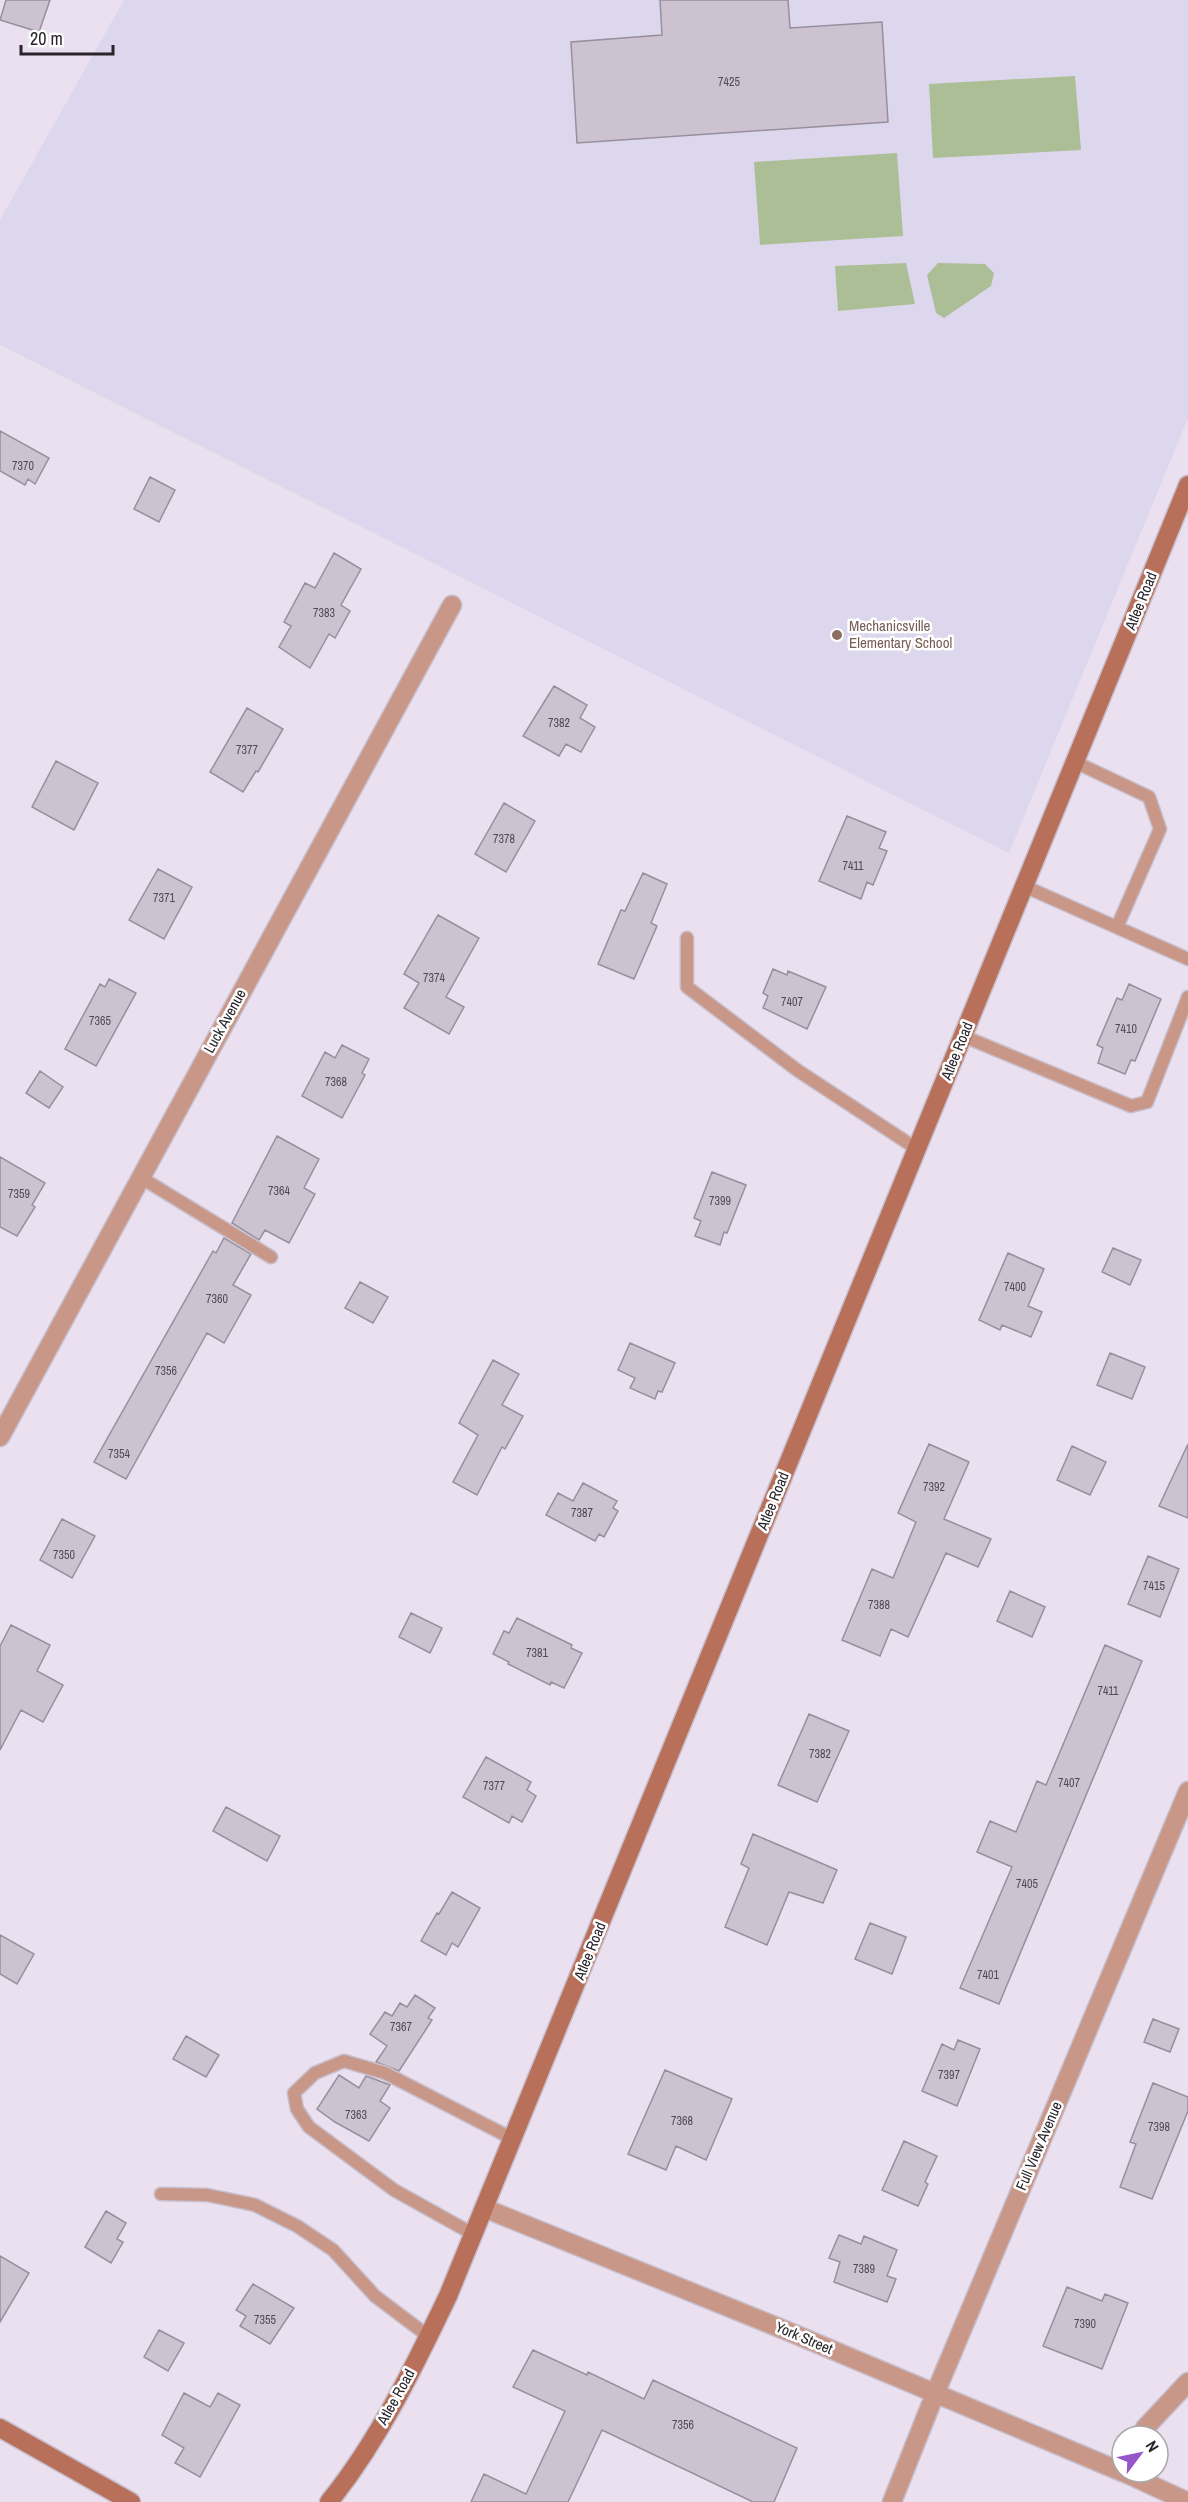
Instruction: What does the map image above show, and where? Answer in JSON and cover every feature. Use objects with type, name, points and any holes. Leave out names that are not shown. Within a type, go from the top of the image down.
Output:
[{"type":"main road","name":"Atlee Road","points":[[329,2502],[382,2423],[428,2336],[474,2234],[1188,485]]},
{"type":"main road","points":[[3,2434],[131,2502]]},
{"type":"street","name":"Luck Avenue","points":[[0,1437],[452,605]]},
{"type":"street","name":"Full View Avenue","points":[[892,2502],[935,2394],[1188,1791]]},
{"type":"street","name":"York Street","points":[[484,2208],[1110,2466]]},
{"type":"street","points":[[1149,2424],[1188,2382]]},
{"type":"street","name":"York Street","points":[[1150,2484],[1188,2502]]},
{"type":"lane","points":[[1075,762],[1149,797],[1160,829],[1117,927]]},
{"type":"lane","points":[[1024,886],[1188,958]]},
{"type":"lane","points":[[687,938],[687,987],[797,1070],[917,1149]]},
{"type":"lane","points":[[963,1036],[1131,1106],[1148,1102],[1188,997]]},
{"type":"lane","points":[[140,1177],[271,1257]]},
{"type":"lane","points":[[474,2234],[394,2190],[309,2127],[297,2109],[294,2092],[315,2073],[344,2061],[385,2073],[513,2139]]},
{"type":"lane","points":[[161,2194],[207,2195],[255,2205],[297,2226],[333,2250],[375,2296],[428,2336]]},
{"type":"shaded area","name":"Mechanicsville Elementary School","points":[[124,0],[1188,0],[1188,418],[1009,853],[0,345],[0,220]]},
{"type":"green space","points":[[1075,76],[1081,150],[933,158],[929,84]]},
{"type":"green space","points":[[897,153],[903,236],[760,245],[754,162]]},
{"type":"green space","points":[[906,263],[915,304],[838,311],[835,266]]},
{"type":"green space","points":[[938,263],[985,264],[994,273],[991,286],[944,318],[936,313],[927,275]]},
{"type":"building","points":[[6,0],[50,0],[39,32],[0,20]]},
{"type":"building","points":[[660,0],[788,0],[790,28],[882,22],[888,122],[577,143],[571,42],[662,35]]},
{"type":"building","points":[[0,431],[49,458],[35,484],[28,479],[25,485],[0,471]]},
{"type":"building","points":[[150,477],[175,490],[159,522],[134,509]]},
{"type":"building","points":[[334,553],[361,569],[341,605],[350,611],[335,638],[329,634],[310,668],[279,647],[291,626],[284,622],[305,583],[315,588]]},
{"type":"building","points":[[554,686],[587,705],[580,718],[595,727],[581,752],[566,744],[559,756],[523,736]]},
{"type":"building","points":[[247,708],[283,729],[258,772],[256,771],[243,792],[210,772]]},
{"type":"building","points":[[56,761],[98,783],[74,830],[32,807]]},
{"type":"building","points":[[504,803],[535,821],[506,872],[475,854]]},
{"type":"building","points":[[847,816],[886,832],[879,848],[887,851],[873,885],[867,882],[861,899],[819,881]]},
{"type":"building","points":[[158,869],[192,887],[164,939],[129,920]]},
{"type":"building","points":[[643,873],[667,884],[651,923],[657,926],[634,979],[598,964],[621,910],[625,911]]},
{"type":"building","points":[[438,915],[479,938],[446,997],[464,1007],[449,1034],[404,1008],[419,983],[404,974]]},
{"type":"building","points":[[773,969],[787,975],[788,971],[826,987],[807,1029],[763,1008],[768,996],[763,993]]},
{"type":"building","points":[[109,979],[136,993],[96,1066],[65,1049],[100,984],[105,987]]},
{"type":"building","points":[[1129,984],[1161,999],[1135,1061],[1131,1060],[1125,1074],[1098,1063],[1103,1048],[1097,1045],[1117,998],[1122,1000]]},
{"type":"building","points":[[342,1045],[369,1059],[362,1073],[365,1075],[342,1118],[302,1096],[325,1052],[335,1058]]},
{"type":"building","points":[[40,1071],[63,1087],[49,1108],[26,1093]]},
{"type":"building","points":[[277,1136],[319,1159],[304,1188],[315,1194],[289,1243],[265,1230],[259,1240],[232,1223]]},
{"type":"building","points":[[0,1157],[45,1183],[32,1205],[35,1207],[17,1236],[0,1227]]},
{"type":"building","points":[[712,1172],[746,1185],[720,1245],[695,1236],[701,1221],[694,1218]]},
{"type":"building","points":[[224,1238],[251,1254],[233,1285],[251,1295],[224,1343],[207,1333],[126,1479],[94,1462],[213,1251],[216,1253]]},
{"type":"building","points":[[1113,1248],[1141,1260],[1130,1285],[1102,1272]]},
{"type":"building","points":[[1008,1253],[1044,1269],[1028,1306],[1042,1312],[1031,1337],[1002,1325],[1000,1330],[979,1320]]},
{"type":"building","points":[[360,1282],[388,1297],[373,1323],[345,1308]]},
{"type":"building","points":[[630,1343],[675,1363],[662,1392],[658,1391],[655,1399],[630,1388],[635,1378],[618,1370]]},
{"type":"building","points":[[1110,1353],[1145,1367],[1132,1399],[1097,1385]]},
{"type":"building","points":[[493,1360],[519,1374],[502,1405],[523,1416],[505,1449],[502,1447],[477,1495],[453,1482],[478,1435],[459,1423]]},
{"type":"building","points":[[929,1444],[969,1462],[944,1519],[991,1539],[978,1567],[946,1553],[908,1637],[891,1629],[880,1656],[842,1640],[872,1569],[893,1578],[916,1522],[898,1513]]},
{"type":"building","points":[[1188,1444],[1188,1518],[1159,1506]]},
{"type":"building","points":[[1072,1446],[1106,1462],[1090,1495],[1057,1480]]},
{"type":"building","points":[[583,1483],[617,1501],[613,1508],[618,1511],[604,1537],[599,1534],[595,1541],[546,1515],[558,1493],[573,1501]]},
{"type":"building","points":[[62,1519],[95,1536],[72,1578],[40,1560]]},
{"type":"building","points":[[1148,1556],[1179,1569],[1160,1617],[1128,1604]]},
{"type":"building","points":[[1010,1591],[1045,1607],[1032,1637],[997,1621]]},
{"type":"building","points":[[411,1613],[442,1628],[430,1653],[399,1637]]},
{"type":"building","points":[[517,1618],[572,1645],[571,1648],[582,1653],[564,1688],[551,1682],[550,1685],[493,1654],[504,1631],[509,1633]]},
{"type":"building","points":[[11,1625],[50,1645],[37,1671],[63,1685],[43,1722],[21,1710],[0,1750],[0,1646]]},
{"type":"building","points":[[1105,1645],[1142,1661],[999,2004],[960,1988],[1012,1867],[977,1852],[990,1821],[1016,1832],[1037,1781],[1046,1785]]},
{"type":"building","points":[[809,1714],[849,1731],[817,1802],[778,1785]]},
{"type":"building","points":[[486,1757],[531,1782],[527,1790],[536,1796],[522,1822],[512,1816],[509,1823],[463,1797]]},
{"type":"building","points":[[226,1807],[280,1836],[267,1861],[213,1831]]},
{"type":"building","points":[[753,1834],[837,1870],[823,1903],[789,1892],[767,1945],[725,1927],[749,1868],[741,1864]]},
{"type":"building","points":[[452,1892],[480,1908],[458,1947],[452,1943],[446,1955],[421,1941]]},
{"type":"building","points":[[870,1923],[906,1937],[892,1974],[855,1959]]},
{"type":"building","points":[[0,1935],[34,1954],[17,1984],[0,1974]]},
{"type":"building","points":[[415,1995],[435,2008],[428,2018],[432,2020],[399,2071],[376,2062],[387,2046],[370,2034],[385,2012],[392,2016],[400,2003],[407,2007]]},
{"type":"building","points":[[1153,2019],[1179,2029],[1170,2052],[1144,2042]]},
{"type":"building","points":[[186,2036],[219,2055],[206,2077],[173,2059]]},
{"type":"building","points":[[958,2040],[980,2049],[957,2106],[922,2091],[942,2044],[954,2050]]},
{"type":"building","points":[[665,2070],[732,2099],[706,2160],[676,2146],[666,2170],[628,2154]]},
{"type":"building","points":[[339,2075],[359,2088],[366,2076],[390,2085],[380,2101],[390,2108],[369,2141],[317,2109]]},
{"type":"building","points":[[1153,2083],[1188,2097],[1188,2111],[1152,2199],[1120,2187],[1136,2144],[1130,2142]]},
{"type":"building","points":[[904,2141],[937,2156],[925,2182],[928,2184],[918,2206],[882,2190]]},
{"type":"building","points":[[106,2211],[126,2223],[117,2239],[123,2242],[111,2263],[85,2247]]},
{"type":"building","points":[[839,2235],[861,2244],[864,2236],[897,2250],[887,2276],[896,2279],[887,2302],[834,2282],[840,2262],[829,2258]]},
{"type":"building","points":[[0,2256],[29,2273],[0,2322]]},
{"type":"building","points":[[253,2284],[294,2308],[270,2344],[240,2326],[246,2316],[236,2310]]},
{"type":"building","points":[[1067,2287],[1102,2301],[1105,2294],[1128,2303],[1102,2369],[1043,2346]]},
{"type":"building","points":[[159,2330],[184,2343],[168,2371],[144,2357]]},
{"type":"building","points":[[533,2350],[587,2375],[588,2372],[644,2399],[653,2380],[797,2448],[774,2502],[753,2502],[602,2430],[568,2502],[471,2502],[484,2474],[526,2494],[565,2411],[513,2387]]},
{"type":"building","points":[[184,2393],[210,2407],[218,2393],[240,2405],[200,2477],[175,2463],[184,2448],[162,2435]]},
{"type":"place","name":"Mechanicsville Elementary School","points":[[837,635]]}]
